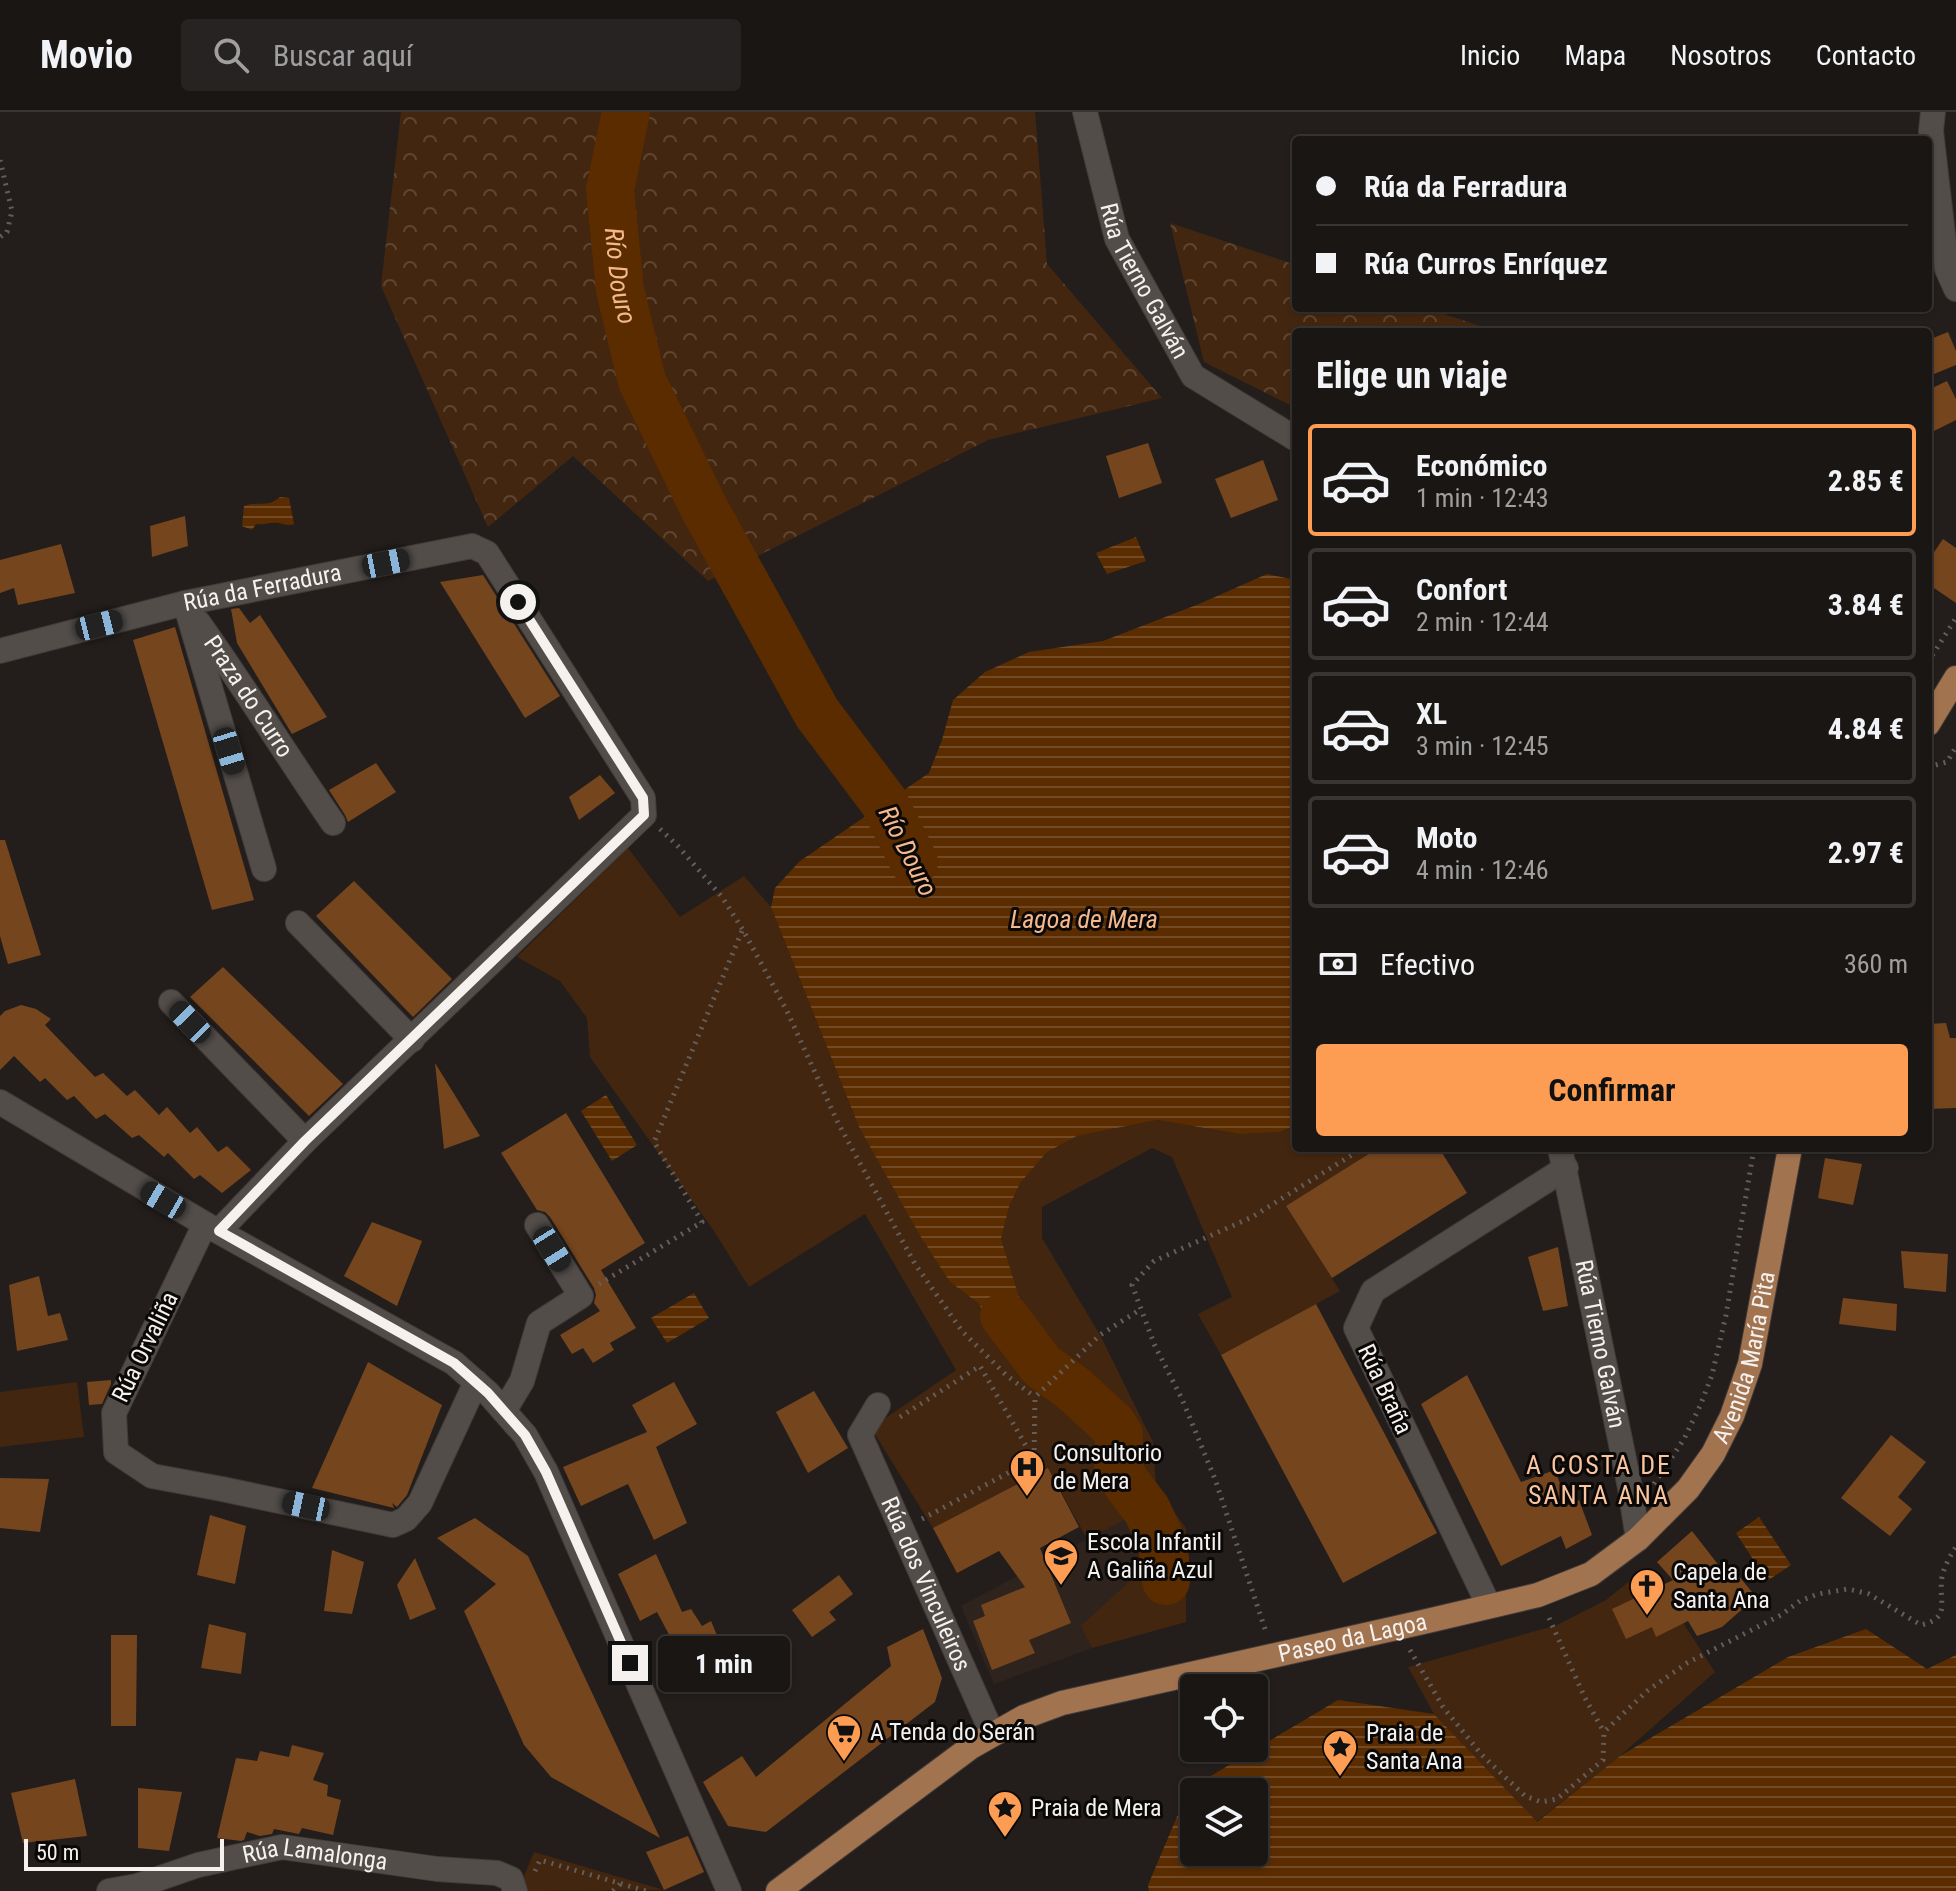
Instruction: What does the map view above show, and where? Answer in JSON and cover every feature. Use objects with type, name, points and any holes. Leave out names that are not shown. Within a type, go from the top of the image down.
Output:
[{"type":"main road","points":[[1932,717],[1956,678]]},
{"type":"main road","name":"Avenida María Pita","points":[[1638,1539],[1688,1489],[1713,1454],[1732,1416],[1750,1364],[1758,1328],[1789,1152]]},
{"type":"main road","name":"Paseo da Lagoa","points":[[778,1891],[971,1747],[1024,1717],[1062,1703],[1538,1595],[1591,1574],[1638,1539]]},
{"type":"street","name":"Rúa Tierno Galván","points":[[1085,112],[1117,239],[1193,376],[1292,437]]},
{"type":"street","points":[[1932,136],[1933,112]]},
{"type":"street","points":[[1932,140],[1947,269],[1956,289]]},
{"type":"street","name":"Rúa da Ferradura","points":[[0,651],[185,603],[472,546],[487,553],[643,798],[644,815]]},
{"type":"street","name":"Praza do Curro","points":[[185,603],[333,823]]},
{"type":"street","name":"Praza do Curro","points":[[185,603],[264,869]]},
{"type":"street","points":[[212,1227],[412,1040],[644,815]]},
{"type":"street","points":[[298,923],[412,1040]]},
{"type":"street","points":[[171,1002],[305,1141]]},
{"type":"street","points":[[0,1102],[212,1227],[454,1363],[504,1411],[525,1435],[546,1472],[729,1891]]},
{"type":"street","name":"Rúa Tierno Galván","points":[[1563,1158],[1638,1539]]},
{"type":"street","name":"Rúa Braña","points":[[1489,1606],[1356,1328],[1373,1291],[1563,1158]]},
{"type":"street","points":[[504,1411],[522,1381],[539,1323],[581,1296],[537,1225]]},
{"type":"street","name":"Rúa Orvaliña","points":[[212,1227],[114,1413],[116,1452],[152,1476],[393,1525],[406,1519],[420,1503],[476,1382]]},
{"type":"street","points":[[861,1438],[878,1405]]},
{"type":"street","name":"Rúa dos Vinculeiros","points":[[861,1438],[992,1733]]},
{"type":"street","name":"Rúa Lamalonga","points":[[109,1891],[137,1886],[198,1865],[282,1847],[437,1869],[497,1873],[513,1885]]},
{"type":"path","points":[[0,160],[12,211],[7,232],[0,237]]},
{"type":"path","points":[[1932,656],[1956,618]]},
{"type":"path","points":[[1932,766],[1947,762],[1956,747]]},
{"type":"path","points":[[644,815],[686,854],[722,897],[743,930],[787,1011],[838,1123],[915,1264],[962,1331],[1006,1375],[1035,1397]]},
{"type":"path","points":[[581,1296],[702,1222],[654,1142],[743,930]]},
{"type":"path","points":[[1265,1629],[1215,1479],[1182,1399],[1155,1346],[1132,1285],[1154,1261],[1252,1217],[1357,1152]]},
{"type":"path","points":[[1633,1509],[1684,1439],[1712,1375],[1726,1315],[1753,1152]]},
{"type":"path","points":[[1034,1459],[1035,1397],[1100,1335],[1141,1309]]},
{"type":"path","points":[[861,1438],[990,1359]]},
{"type":"path","points":[[980,1366],[1034,1459]]},
{"type":"path","points":[[912,1525],[1034,1459]]},
{"type":"path","points":[[1604,1732],[1647,1691],[1687,1663],[1818,1594],[1848,1589],[1858,1591],[1869,1594],[1921,1625],[1933,1622],[1942,1611],[1942,1576],[1956,1547]]},
{"type":"path","points":[[1409,1649],[1443,1707],[1482,1755],[1525,1796],[1541,1802],[1557,1799],[1603,1760],[1604,1732],[1549,1618]]},
{"type":"path","points":[[513,1885],[528,1887],[540,1860],[646,1891]]},
{"type":"path","points":[[613,1891],[620,1884]]},
{"type":"shaded area","name":"Escola Infantil A Galiña Azul","points":[[1130,1516],[1146,1567],[1082,1626],[1092,1648],[994,1684],[961,1606]]},
{"type":"green space","points":[[401,112],[1035,112],[1047,264],[1162,398],[988,440],[708,581],[573,456],[488,527],[381,286]]},
{"type":"green space","points":[[1170,223],[1292,264],[1292,312],[1438,312],[1486,328],[1292,328],[1292,406],[1204,362]]},
{"type":"green space","points":[[628,848],[680,917],[744,876],[771,907],[859,1127],[950,1282],[978,1303],[1018,1356],[1038,1370],[1047,1361],[1027,1327],[1001,1240],[1009,1207],[1020,1182],[1047,1152],[1077,1136],[1157,1120],[1240,1134],[1280,1132],[1292,1127],[1292,1152],[1372,1152],[1286,1206],[1340,1291],[1221,1355],[1198,1314],[1232,1297],[1172,1157],[1152,1148],[1042,1207],[1042,1238],[1100,1335],[1153,1442],[1156,1488],[1186,1528],[1186,1622],[1092,1648],[1081,1626],[1145,1567],[1130,1517],[1087,1539],[1048,1468],[933,1528],[871,1428],[956,1370],[865,1214],[749,1287],[714,1231],[590,1057],[587,1018],[560,981],[517,957]]},
{"type":"green space","points":[[77,1382],[84,1437],[0,1447],[0,1392]]},
{"type":"green space","points":[[1647,1567],[1715,1672],[1620,1756],[1536,1822],[1434,1714],[1408,1667],[1557,1625],[1606,1600]]},
{"type":"green space","points":[[534,1852],[664,1890],[518,1891]]},
{"type":"water","points":[[280,497],[289,498],[294,524],[256,524],[252,530],[242,526],[244,506],[271,503]]},
{"type":"water","points":[[1136,537],[1146,561],[1107,574],[1096,553]]},
{"type":"water","name":"Lagoa de Mera","points":[[1267,574],[1292,580],[1292,1127],[1280,1132],[1240,1134],[1157,1120],[1077,1136],[1047,1152],[1020,1183],[1009,1207],[1001,1239],[1028,1327],[1047,1361],[1038,1370],[1018,1356],[978,1303],[950,1282],[921,1237],[859,1127],[771,907],[775,888],[800,861],[929,773],[953,700],[985,672],[1029,652],[1103,641]]},
{"type":"water","points":[[606,1095],[637,1145],[612,1161],[581,1111]]},
{"type":"water","points":[[694,1293],[709,1318],[667,1343],[651,1318]]},
{"type":"water","points":[[1759,1517],[1791,1565],[1767,1581],[1736,1533]]},
{"type":"water","points":[[1866,1629],[1927,1669],[1956,1655],[1956,1891],[1149,1891],[1148,1885],[1180,1810],[1180,1866],[1268,1866],[1268,1778],[1207,1778],[1234,1762],[1268,1762],[1268,1742],[1338,1700],[1434,1714],[1537,1822],[1620,1756],[1788,1657]]},
{"type":"building","points":[[1948,332],[1956,351],[1956,365],[1934,374],[1932,338]]},
{"type":"building","points":[[1947,381],[1956,399],[1956,420],[1932,432],[1932,388]]},
{"type":"building","points":[[1148,443],[1162,483],[1119,498],[1106,456]]},
{"type":"building","points":[[1263,460],[1278,500],[1231,518],[1215,479]]},
{"type":"building","points":[[185,516],[188,546],[152,557],[150,526]]},
{"type":"building","points":[[1943,539],[1956,548],[1956,603],[1932,587],[1932,555]]},
{"type":"building","points":[[61,544],[75,593],[18,605],[14,588],[0,593],[0,560]]},
{"type":"building","points":[[483,575],[560,696],[525,718],[440,582]]},
{"type":"building","points":[[239,608],[250,623],[260,615],[327,717],[292,734],[237,643],[231,609]]},
{"type":"building","points":[[175,627],[254,900],[212,910],[133,640]]},
{"type":"building","points":[[376,763],[396,792],[348,822],[329,790]]},
{"type":"building","points":[[600,775],[615,793],[579,820],[569,797]]},
{"type":"building","points":[[0,840],[5,840],[41,955],[8,964],[0,936]]},
{"type":"building","points":[[354,881],[452,979],[413,1017],[316,916]]},
{"type":"building","points":[[223,967],[343,1084],[309,1116],[190,997]]},
{"type":"building","points":[[21,1005],[36,1009],[51,1019],[45,1025],[95,1077],[103,1073],[127,1096],[135,1090],[159,1115],[167,1107],[190,1133],[197,1127],[218,1152],[227,1146],[251,1170],[222,1193],[200,1175],[194,1179],[168,1153],[164,1157],[139,1135],[132,1138],[105,1114],[96,1119],[74,1096],[67,1100],[45,1078],[40,1082],[14,1056],[0,1070],[0,1016]]},
{"type":"building","points":[[1946,1023],[1950,1038],[1956,1038],[1956,1108],[1932,1109],[1932,1024]]},
{"type":"building","points":[[435,1063],[480,1136],[444,1149]]},
{"type":"building","points":[[566,1113],[645,1243],[601,1270],[636,1328],[610,1343],[614,1350],[593,1363],[583,1348],[572,1354],[560,1335],[600,1311],[594,1303],[594,1288],[550,1217],[537,1210],[501,1153]]},
{"type":"building","points":[[1372,1152],[1441,1152],[1467,1193],[1332,1278],[1286,1206]]},
{"type":"building","points":[[1825,1158],[1862,1164],[1853,1205],[1818,1198]]},
{"type":"building","points":[[372,1222],[422,1241],[397,1306],[344,1276]]},
{"type":"building","points":[[1558,1247],[1568,1306],[1543,1311],[1528,1257]]},
{"type":"building","points":[[1901,1251],[1948,1254],[1946,1292],[1904,1288]]},
{"type":"building","points":[[39,1276],[48,1316],[60,1313],[68,1340],[17,1351],[9,1285]]},
{"type":"building","points":[[1843,1298],[1897,1304],[1896,1331],[1839,1324]]},
{"type":"building","points":[[1316,1304],[1437,1533],[1343,1583],[1221,1355]]},
{"type":"building","points":[[368,1362],[442,1405],[407,1495],[397,1507],[392,1503],[394,1508],[312,1488]]},
{"type":"building","points":[[1467,1375],[1521,1482],[1555,1470],[1568,1505],[1579,1500],[1592,1535],[1566,1549],[1561,1536],[1501,1566],[1421,1404]]},
{"type":"building","points":[[111,1380],[102,1404],[89,1405],[87,1382]]},
{"type":"building","points":[[674,1382],[697,1424],[656,1447],[687,1523],[654,1540],[628,1484],[581,1506],[563,1467],[647,1432],[632,1405]]},
{"type":"building","points":[[814,1391],[848,1448],[808,1473],[776,1412]]},
{"type":"building","points":[[1891,1435],[1926,1462],[1898,1497],[1912,1509],[1890,1536],[1841,1498]]},
{"type":"building","points":[[1048,1468],[1079,1527],[1040,1548],[1071,1623],[1029,1640],[1035,1653],[992,1670],[973,1621],[985,1616],[981,1605],[1025,1587],[999,1551],[957,1573],[933,1528]]},
{"type":"building","points":[[0,1478],[49,1479],[40,1532],[0,1528]]},
{"type":"building","points":[[210,1515],[246,1526],[235,1584],[197,1575]]},
{"type":"building","points":[[475,1518],[528,1556],[660,1838],[551,1777],[524,1745],[464,1611],[496,1584],[437,1538]]},
{"type":"building","points":[[1692,1531],[1731,1581],[1738,1575],[1756,1597],[1722,1627],[1697,1636],[1688,1621],[1656,1637],[1652,1627],[1626,1639],[1612,1609],[1673,1580],[1657,1562]]},
{"type":"building","points":[[332,1550],[364,1562],[352,1614],[324,1611]]},
{"type":"building","points":[[656,1554],[682,1612],[691,1609],[702,1626],[711,1621],[731,1669],[691,1685],[657,1612],[640,1621],[618,1574]]},
{"type":"building","points":[[415,1558],[436,1609],[410,1620],[397,1585]]},
{"type":"building","points":[[839,1575],[853,1594],[829,1612],[836,1620],[812,1637],[792,1610]]},
{"type":"building","points":[[209,1624],[246,1633],[241,1674],[201,1668]]},
{"type":"building","points":[[923,1629],[942,1678],[935,1702],[766,1832],[728,1826],[703,1782],[742,1756],[756,1777],[891,1666],[887,1647]]},
{"type":"building","points":[[111,1635],[137,1635],[136,1726],[111,1726]]},
{"type":"building","points":[[292,1745],[324,1753],[313,1780],[328,1785],[327,1796],[341,1800],[333,1835],[302,1828],[299,1834],[274,1829],[272,1834],[260,1836],[247,1832],[241,1841],[217,1838],[236,1758],[257,1761],[260,1751],[289,1757]]},
{"type":"building","points":[[75,1779],[87,1836],[23,1843],[11,1793]]},
{"type":"building","points":[[138,1788],[182,1792],[169,1851],[138,1848]]},
{"type":"building","points":[[688,1836],[704,1872],[664,1890],[646,1852]]},
{"type":"waterway","name":"Río Douro","points":[[626,112],[610,190],[620,290],[642,381],[704,508],[817,713],[884,802],[914,862]]},
{"type":"waterway","name":"Río Douro","points":[[1004,1316],[1042,1366],[1074,1389],[1112,1424],[1119,1435],[1118,1467],[1147,1510],[1158,1534],[1165,1559],[1166,1581]]},
{"type":"place","name":"Consultorio de Mera","points":[[1027,1498]]},
{"type":"place","name":"Escola Infantil A Galiña Azul","points":[[1061,1587]]},
{"type":"place","name":"Capela de Santa Ana","points":[[1647,1617]]},
{"type":"place","name":"A Tenda do Serán","points":[[844,1763]]},
{"type":"place","name":"Praia de Santa Ana","points":[[1340,1778]]},
{"type":"place","name":"Praia de Mera","points":[[1005,1839]]},
{"type":"district","name":"A COSTA DE SANTA ANA","points":[[1599,1480]]},
{"type":"route","points":[[518,602],[643,798],[644,815],[305,1141],[219,1231],[454,1363],[488,1393],[525,1435],[546,1472],[630,1663]]}]
